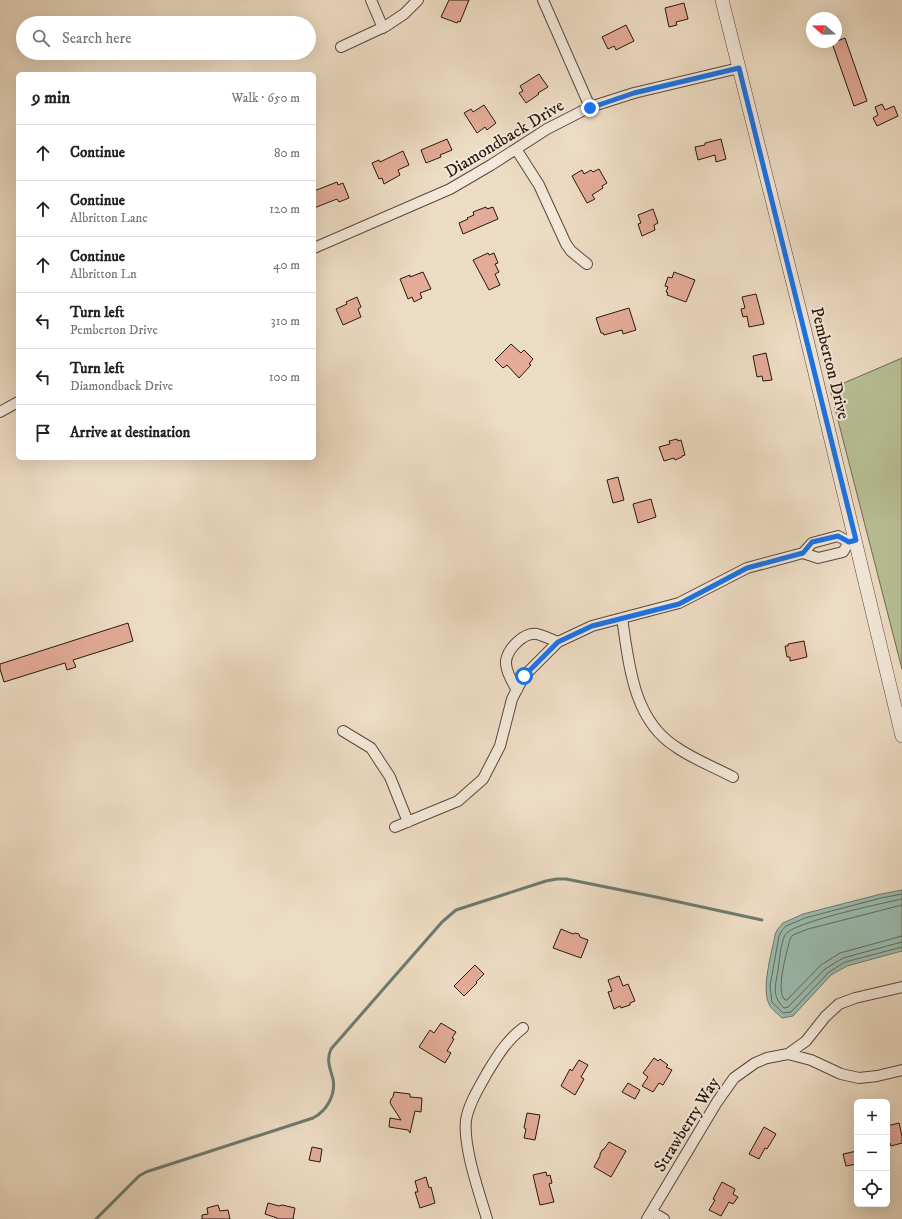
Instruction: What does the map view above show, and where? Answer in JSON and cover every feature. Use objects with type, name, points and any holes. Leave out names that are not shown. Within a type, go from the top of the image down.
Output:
[{"type":"street","points":[[371,0],[383,28]]},
{"type":"street","points":[[341,47],[383,28],[404,14],[418,0]]},
{"type":"street","points":[[543,0],[590,108]]},
{"type":"street","name":"Pemberton Drive","points":[[722,0],[852,541],[902,736]]},
{"type":"street","name":"Diamondback Drive","points":[[316,247],[450,189],[516,149],[546,128],[590,108],[634,93],[739,68]]},
{"type":"street","points":[[516,149],[538,185],[566,244],[571,251],[587,264]]},
{"type":"street","points":[[0,412],[16,403]]},
{"type":"street","points":[[395,827],[458,801],[483,779],[500,746],[512,699],[524,676],[558,642],[592,626],[679,604],[747,568],[803,553],[818,558],[843,552],[852,541],[838,536],[812,542],[803,553]]},
{"type":"street","points":[[622,618],[630,666],[642,708],[656,730],[675,747],[733,777]]},
{"type":"street","points":[[517,690],[509,676],[506,661],[512,646],[523,637],[536,634],[558,642]]},
{"type":"street","points":[[344,731],[371,748],[390,777],[408,822]]},
{"type":"street","name":"Strawberry Way","points":[[788,1054],[806,1041],[824,1017],[839,1004],[855,998],[902,987]]},
{"type":"street","points":[[487,1219],[469,1152],[466,1121],[475,1094],[499,1052],[510,1038],[523,1028]]},
{"type":"street","name":"Strawberry Way","points":[[649,1215],[717,1102],[730,1082],[743,1070],[767,1058],[788,1054],[801,1057],[841,1074],[854,1077],[868,1078],[902,1070]]},
{"type":"street","points":[[649,1215],[664,1219]]},
{"type":"green space","points":[[902,358],[902,669],[830,389]]},
{"type":"water","points":[[902,890],[902,951],[847,966],[831,975],[793,1016],[782,1018],[773,1010],[767,997],[767,980],[775,935],[783,923],[803,914]]},
{"type":"building","points":[[449,0],[469,0],[460,22],[458,21],[457,23],[441,17]]},
{"type":"building","points":[[684,3],[688,19],[676,22],[677,25],[669,27],[665,8]]},
{"type":"building","points":[[626,25],[634,41],[616,50],[614,46],[608,49],[602,37]]},
{"type":"building","points":[[845,38],[867,101],[854,106],[834,48],[842,48],[842,39]]},
{"type":"building","points":[[539,74],[548,87],[526,103],[519,93],[523,91],[520,86]]},
{"type":"building","points":[[882,104],[885,110],[894,106],[898,116],[877,126],[873,118],[878,115],[875,107]]},
{"type":"building","points":[[484,105],[496,123],[487,130],[485,127],[477,133],[464,113],[471,109],[473,112]]},
{"type":"building","points":[[447,139],[452,150],[440,155],[441,157],[426,163],[421,150]]},
{"type":"building","points":[[721,139],[726,159],[716,162],[715,155],[698,160],[695,147]]},
{"type":"building","points":[[403,151],[409,165],[398,170],[400,175],[384,184],[382,178],[379,179],[372,163],[379,160],[380,162]]},
{"type":"building","points":[[599,169],[607,183],[602,186],[603,188],[592,195],[595,199],[587,203],[572,176],[582,170],[584,174],[591,170],[593,172]]},
{"type":"building","points":[[337,182],[338,185],[343,183],[349,198],[339,202],[337,199],[316,207],[316,190]]},
{"type":"building","points":[[486,207],[487,209],[493,207],[498,219],[463,234],[459,223],[474,215],[473,212]]},
{"type":"building","points":[[653,209],[658,223],[654,225],[655,230],[642,236],[638,224],[641,223],[638,215]]},
{"type":"building","points":[[488,253],[489,255],[494,253],[498,263],[495,264],[499,272],[495,274],[500,285],[489,290],[473,260]]},
{"type":"building","points":[[423,272],[431,289],[420,293],[422,298],[414,302],[412,297],[408,299],[400,279]]},
{"type":"building","points":[[674,272],[695,280],[686,302],[667,295],[668,293],[666,292],[668,287],[665,286],[668,277],[672,278]]},
{"type":"building","points":[[756,294],[764,324],[749,327],[747,316],[743,317],[741,309],[745,308],[742,297]]},
{"type":"building","points":[[357,297],[361,307],[358,309],[361,317],[343,325],[336,309]]},
{"type":"building","points":[[629,308],[636,330],[623,334],[622,330],[604,335],[601,333],[596,318]]},
{"type":"building","points":[[511,344],[521,353],[524,350],[533,359],[529,364],[531,365],[519,378],[507,365],[503,368],[495,360]]},
{"type":"building","points":[[766,353],[772,380],[763,381],[762,376],[757,377],[753,356]]},
{"type":"building","points":[[677,439],[678,441],[681,440],[685,455],[675,460],[674,458],[664,461],[659,447],[670,444],[669,441]]},
{"type":"building","points":[[618,477],[624,500],[613,503],[607,480]]},
{"type":"building","points":[[651,499],[656,517],[638,523],[633,504]]},
{"type":"building","points":[[128,623],[133,641],[73,660],[76,667],[67,670],[65,663],[4,682],[0,664]]},
{"type":"building","points":[[804,641],[807,657],[790,661],[790,657],[787,657],[785,646]]},
{"type":"building","points":[[561,929],[573,934],[579,934],[580,937],[588,940],[581,958],[553,948]]},
{"type":"building","points":[[475,965],[484,974],[464,996],[454,986]]},
{"type":"building","points":[[619,976],[623,986],[628,984],[635,1001],[630,1003],[630,1005],[621,1008],[620,1006],[614,1009],[608,992],[612,991],[608,980]]},
{"type":"building","points":[[441,1023],[456,1032],[447,1051],[451,1053],[445,1063],[419,1047],[430,1030],[434,1033]]},
{"type":"building","points":[[654,1058],[658,1061],[660,1059],[668,1065],[666,1067],[672,1070],[663,1085],[659,1083],[653,1092],[642,1086],[648,1077],[643,1073]]},
{"type":"building","points":[[579,1060],[588,1065],[581,1077],[584,1079],[575,1095],[561,1086],[570,1069],[572,1071]]},
{"type":"building","points":[[628,1083],[640,1090],[635,1099],[622,1092]]},
{"type":"building","points":[[394,1092],[410,1094],[410,1097],[422,1098],[421,1112],[415,1111],[410,1133],[408,1130],[389,1127],[390,1118],[401,1120],[390,1103]]},
{"type":"building","points":[[527,1113],[540,1115],[535,1140],[524,1138]]},
{"type":"building","points":[[899,1123],[902,1143],[891,1146],[890,1125]]},
{"type":"building","points":[[764,1127],[776,1134],[767,1149],[765,1148],[759,1159],[749,1154]]},
{"type":"building","points":[[609,1142],[626,1151],[611,1177],[594,1167],[602,1150]]},
{"type":"building","points":[[312,1147],[322,1149],[320,1162],[309,1160]]},
{"type":"building","points":[[854,1152],[854,1165],[846,1166],[843,1154]]},
{"type":"building","points":[[546,1172],[547,1176],[550,1175],[552,1183],[549,1184],[554,1202],[540,1205],[533,1175]]},
{"type":"building","points":[[426,1177],[429,1188],[431,1187],[435,1203],[420,1208],[415,1192],[418,1192],[415,1181]]},
{"type":"building","points":[[722,1182],[735,1189],[733,1194],[738,1197],[733,1204],[729,1202],[721,1216],[709,1210],[715,1200],[713,1199]]},
{"type":"building","points":[[268,1203],[295,1208],[293,1219],[277,1219],[265,1214]]},
{"type":"building","points":[[218,1205],[220,1211],[228,1210],[230,1219],[202,1219],[202,1215],[208,1214],[207,1208]]},
{"type":"waterway","points":[[96,1219],[139,1176],[146,1172],[313,1118],[318,1115],[326,1107],[332,1096],[334,1085],[329,1060],[331,1049],[442,922],[456,910],[546,881],[566,879],[762,920]]},
{"type":"route","points":[[524,676],[558,642],[592,626],[679,604],[747,568],[803,553],[812,542],[838,536],[849,542],[856,540],[739,68],[618,97],[590,108]]}]
